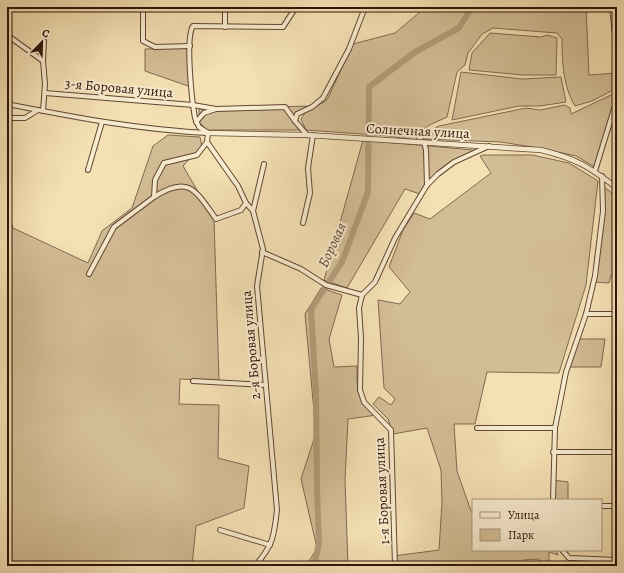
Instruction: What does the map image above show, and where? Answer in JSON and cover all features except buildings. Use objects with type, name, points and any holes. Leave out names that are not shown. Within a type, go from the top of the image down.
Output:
[{"type":"street","points":[[142,7],[144,42],[155,47],[190,46]]},
{"type":"street","points":[[225,7],[225,28]]},
{"type":"street","points":[[208,133],[199,127],[196,122],[193,105],[189,36],[193,26],[225,28],[284,27],[296,7]]},
{"type":"street","points":[[295,121],[298,114],[312,107],[323,98],[349,49],[362,9],[369,7]]},
{"type":"street","points":[[612,7],[617,53]]},
{"type":"street","points":[[7,35],[43,61]]},
{"type":"street","points":[[41,111],[45,93],[43,61],[44,41]]},
{"type":"street","name":"3-я Боровая улица","points":[[45,93],[193,105],[216,109]]},
{"type":"street","points":[[595,171],[615,114],[617,99]]},
{"type":"street","points":[[7,104],[102,122],[163,131],[208,133]]},
{"type":"street","points":[[196,122],[204,113],[216,109],[285,107],[307,135]]},
{"type":"street","points":[[7,118],[25,118],[41,111]]},
{"type":"street","points":[[88,170],[102,122]]},
{"type":"street","points":[[154,197],[155,180],[164,163],[197,155],[207,142],[208,133]]},
{"type":"street","name":"Солнечная улица","points":[[208,133],[313,135],[541,150],[565,156],[595,171],[617,188]]},
{"type":"street","points":[[304,223],[310,193],[308,168],[313,135]]},
{"type":"street","name":"2-я Боровая улица","points":[[207,142],[238,186],[246,203],[253,211],[262,252],[257,286],[277,510],[274,536],[270,545],[255,566]]},
{"type":"street","points":[[424,142],[426,150],[427,185]]},
{"type":"street","points":[[262,252],[301,269],[326,285],[362,295],[376,282],[395,238],[427,185],[438,174],[454,162],[490,146]]},
{"type":"street","points":[[253,211],[264,164]]},
{"type":"street","points":[[553,499],[553,452],[555,428],[566,372],[586,314],[595,276],[603,211],[602,176]]},
{"type":"street","points":[[89,274],[114,228],[169,187],[180,185],[192,188],[216,219],[242,210],[246,203]]},
{"type":"street","name":"1-я Боровая улица","points":[[362,295],[359,308],[361,338],[360,390],[364,402],[391,430],[395,566]]},
{"type":"street","points":[[586,314],[617,314]]},
{"type":"street","points":[[193,381],[266,385]]},
{"type":"street","points":[[477,428],[555,428]]},
{"type":"street","points":[[553,452],[614,452]]},
{"type":"street","points":[[602,506],[617,506]]},
{"type":"street","points":[[220,530],[270,545]]},
{"type":"street","points":[[563,551],[569,558],[617,560]]},
{"type":"green space","points":[[426,7],[586,7],[589,75],[617,73],[617,88],[592,101],[575,106],[566,82],[563,65],[562,39],[557,33],[493,28],[482,34],[468,53],[465,65],[457,72],[447,117],[425,128],[418,135],[416,140],[389,136],[306,130],[301,119],[305,113],[327,100],[353,44],[395,33]]},
{"type":"green space","points":[[490,33],[541,37],[547,35],[557,38],[556,75],[523,75],[469,70],[472,53]]},
{"type":"green space","points":[[189,48],[191,87],[145,71],[145,49]]},
{"type":"green space","points":[[461,72],[522,79],[561,77],[566,102],[540,106],[519,106],[452,120]]},
{"type":"green space","points":[[611,95],[616,95],[613,112],[595,167],[576,156],[501,142],[423,139],[425,134],[439,126],[526,108],[540,110],[565,105],[570,108],[571,114]]},
{"type":"green space","points":[[309,106],[297,116],[301,130],[207,130],[199,122],[199,109]]},
{"type":"green space","points":[[168,135],[200,137],[202,146],[183,166],[214,219],[219,381],[180,379],[179,404],[219,405],[218,458],[249,466],[244,508],[196,526],[192,566],[7,566],[7,212],[13,228],[88,263],[102,231],[132,208],[153,146]]},
{"type":"green space","points":[[363,140],[473,150],[474,153],[450,164],[437,173],[420,194],[405,189],[347,288],[324,280]]},
{"type":"green space","points":[[532,155],[569,163],[598,181],[586,285],[559,373],[487,372],[475,424],[454,424],[457,471],[472,511],[472,551],[556,551],[558,555],[549,552],[549,566],[541,566],[539,559],[523,560],[524,566],[393,566],[394,556],[439,550],[442,503],[441,470],[427,428],[393,434],[388,419],[373,404],[379,397],[391,405],[395,399],[384,388],[378,300],[400,304],[410,292],[389,267],[403,230],[414,213],[430,219],[491,173],[480,156]]},
{"type":"green space","points":[[604,187],[617,197],[617,279],[611,275],[609,283],[594,282]]},
{"type":"green space","points":[[321,288],[342,295],[329,339],[334,367],[357,366],[357,382],[361,399],[377,415],[348,419],[345,480],[348,566],[306,566],[317,548],[301,479],[316,433],[305,314]]},
{"type":"green space","points":[[576,339],[605,339],[601,367],[568,367]]},
{"type":"green space","points":[[553,480],[568,482],[568,499],[553,499]]},
{"type":"waterway","name":"Боровая","points":[[314,566],[319,543],[316,394],[311,309],[342,262],[368,192],[369,87],[415,52],[459,28],[472,7]]}]
